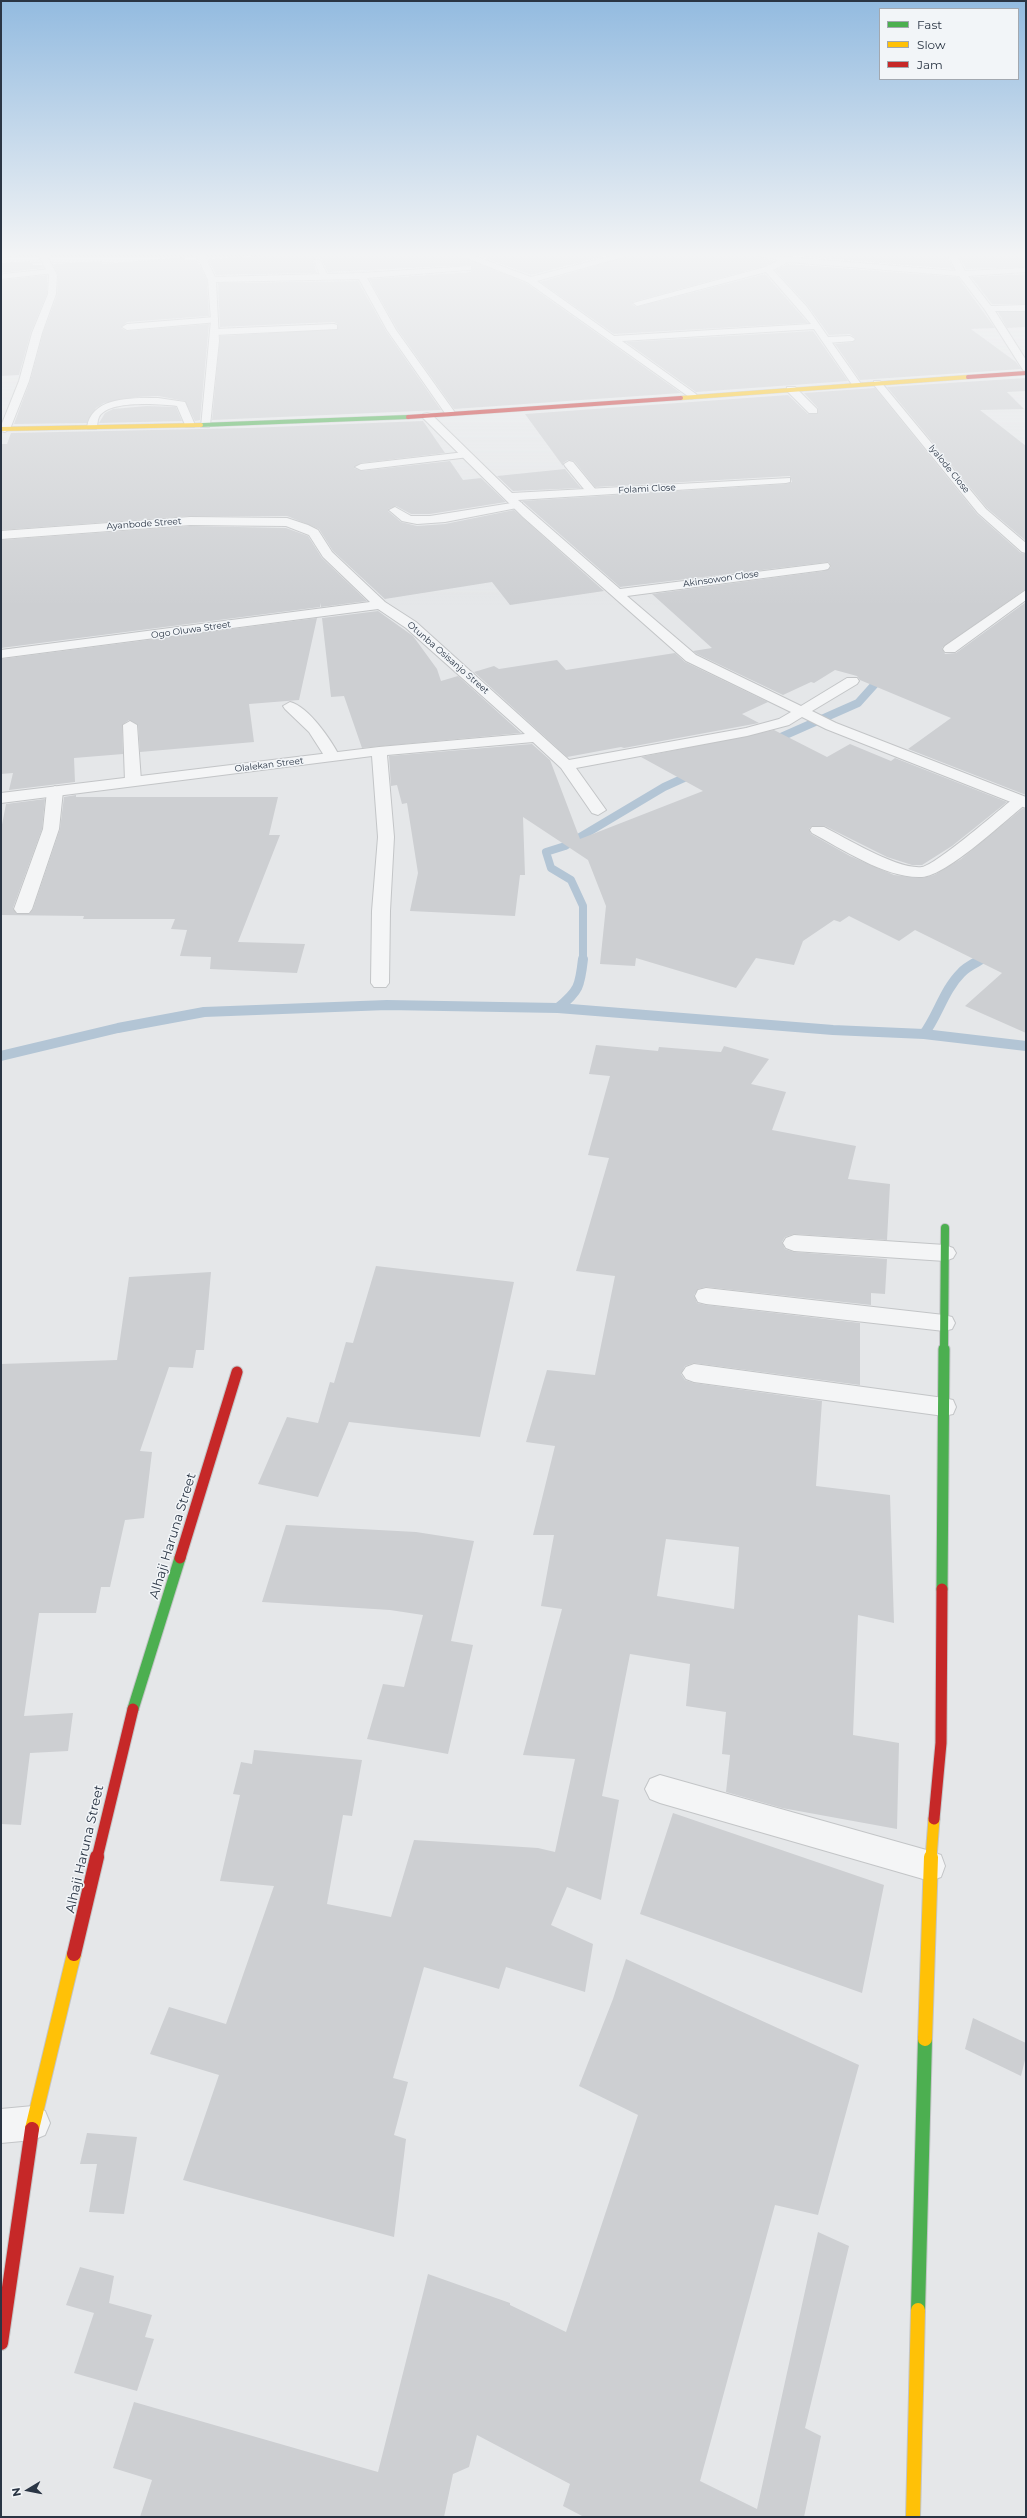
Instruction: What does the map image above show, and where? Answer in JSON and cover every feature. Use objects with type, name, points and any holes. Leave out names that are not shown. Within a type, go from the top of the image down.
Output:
[{"type":"street","points":[[27,372],[24,381],[3,429],[190,425],[204,426],[427,416],[856,384],[1026,373]]},
{"type":"street","points":[[204,426],[210,372]]},
{"type":"street","points":[[421,372],[450,414]]},
{"type":"street","points":[[658,372],[692,396]]},
{"type":"street","points":[[848,372],[856,384]]},
{"type":"street","name":"Iyalode Close","points":[[877,383],[982,511],[1026,549]]},
{"type":"street","points":[[791,389],[813,411]]},
{"type":"street","points":[[92,427],[97,411],[101,407],[120,403],[161,401],[181,404],[190,425]]},
{"type":"street","points":[[427,416],[513,501],[691,658],[831,726],[1023,802]]},
{"type":"street","points":[[361,466],[465,455]]},
{"type":"street","points":[[569,464],[592,492]]},
{"type":"street","name":"Folami Close","points":[[395,510],[407,519],[441,518],[513,501],[592,492],[786,480]]},
{"type":"street","name":"Ayanbode Street","points":[[1,535],[190,521],[287,522]]},
{"type":"street","name":"Otunba Osisanjo Street","points":[[287,522],[314,533],[327,554],[380,605],[411,625],[537,736],[566,765],[598,810]]},
{"type":"street","name":"Akinsowon Close","points":[[619,593],[824,566]]},
{"type":"street","points":[[950,649],[1026,594]]},
{"type":"street","name":"Ogo Oluwa Street","points":[[1,654],[380,605]]},
{"type":"street","points":[[566,765],[747,732],[808,715],[852,681]]},
{"type":"street","points":[[290,706],[307,720],[325,741],[332,757]]},
{"type":"street","points":[[130,725],[133,781]]},
{"type":"street","name":"Olalekan Street","points":[[1,798],[55,790],[379,751],[537,736]]},
{"type":"street","points":[[379,751],[386,837],[380,911],[380,982]]},
{"type":"street","points":[[23,909],[51,829],[55,790]]},
{"type":"street","points":[[818,830],[900,869],[919,872],[931,870],[944,862],[1023,802]]},
{"type":"street","points":[[913,2517],[930,1866],[941,1742],[945,1228]]},
{"type":"street","points":[[794,1242],[945,1253]]},
{"type":"street","points":[[706,1296],[944,1322]]},
{"type":"street","name":"Alhaji Haruna Street","points":[[1,2343],[33,2123],[131,1715],[237,1372]]},
{"type":"street","points":[[694,1373],[944,1407]]},
{"type":"street","points":[[660,1789],[930,1866]]},
{"type":"street","points":[[1,2126],[33,2123]]},
{"type":"building","points":[[1,372],[20,372],[19,375],[1,376]]},
{"type":"building","points":[[33,372],[205,372],[200,420],[195,421],[185,401],[158,396],[137,397],[104,403],[96,408],[87,423],[14,424]]},
{"type":"building","points":[[217,372],[414,372],[441,410],[212,420]]},
{"type":"building","points":[[427,372],[651,372],[681,393],[454,409]]},
{"type":"building","points":[[667,372],[841,372],[848,381],[696,392]]},
{"type":"building","points":[[854,372],[984,372],[860,380]]},
{"type":"building","points":[[1026,378],[1026,391],[1007,392],[1024,409],[980,410],[1026,446],[1026,541],[987,508],[887,387]]},
{"type":"building","points":[[875,388],[977,514],[1021,553],[1026,554],[1026,589],[942,648],[945,654],[956,653],[1026,602],[1026,795],[908,749],[951,718],[860,680],[857,676],[835,670],[814,683],[811,682],[783,695],[693,651],[712,648],[652,594],[824,571],[831,567],[829,562],[620,587],[522,501],[786,484],[792,482],[790,476],[595,487],[574,461],[568,460],[563,463],[563,466],[525,414],[788,395],[808,414],[817,414],[818,408],[804,393]]},
{"type":"building","points":[[147,406],[176,407],[182,421],[99,423],[105,413],[113,409]]},
{"type":"building","points":[[423,421],[445,453],[361,463],[354,468],[361,471],[450,461],[463,480],[481,478],[506,502],[430,514],[411,514],[396,506],[388,509],[388,511],[401,522],[417,526],[445,524],[514,510],[604,591],[510,605],[492,582],[385,599],[387,601],[333,551],[319,529],[287,516],[190,516],[1,530],[1,444],[7,444],[11,433],[247,428]]},
{"type":"building","points":[[565,469],[581,488],[513,491],[497,476]]},
{"type":"building","points":[[190,526],[286,528],[308,536],[322,558],[367,601],[321,607],[320,603],[320,607],[1,648],[1,540]]},
{"type":"building","points":[[378,611],[413,636],[437,669],[441,681],[458,676],[521,733],[362,748],[344,696],[331,697],[322,618]]},
{"type":"building","points":[[317,618],[299,700],[249,704],[254,742],[140,752],[138,725],[129,720],[122,725],[123,754],[74,758],[75,782],[9,790],[13,773],[1,774],[1,659]]},
{"type":"building","points":[[675,653],[685,662],[768,702],[742,714],[759,723],[567,757],[474,672],[494,666],[499,669],[557,660],[566,670]]},
{"type":"building","points":[[774,730],[827,757],[850,744],[891,761],[895,758],[1007,802],[952,846],[922,865],[912,865],[887,857],[825,826],[812,826],[809,829],[811,834],[850,856],[894,875],[922,878],[934,875],[961,859],[1023,808],[1026,809],[1026,1033],[965,1006],[1002,973],[915,930],[899,941],[849,916],[840,922],[834,920],[803,941],[794,965],[756,958],[736,988],[636,958],[635,966],[600,964],[606,906],[588,860],[523,817],[525,875],[520,875],[515,916],[410,911],[418,873],[407,803],[402,804],[397,785],[391,786],[389,756],[532,744],[550,760],[580,839],[703,791],[641,757]]},
{"type":"building","points":[[76,795],[76,797],[278,797],[269,835],[280,835],[238,942],[305,944],[297,973],[210,969],[211,957],[180,956],[187,930],[171,929],[175,919],[83,919],[84,916],[1,915],[1,830],[6,804],[45,799],[42,829],[13,908],[17,914],[29,914],[33,909],[60,829],[64,797]]},
{"type":"building","points":[[596,1045],[658,1051],[659,1047],[721,1052],[724,1046],[769,1059],[751,1084],[786,1092],[772,1130],[856,1146],[848,1179],[890,1184],[887,1240],[794,1234],[785,1237],[782,1242],[785,1249],[794,1252],[887,1259],[885,1294],[871,1293],[871,1305],[706,1287],[698,1289],[694,1295],[697,1303],[706,1305],[860,1323],[860,1385],[694,1363],[685,1366],[681,1374],[685,1380],[694,1383],[822,1401],[816,1486],[890,1495],[894,1623],[858,1615],[853,1735],[899,1743],[897,1829],[782,1808],[726,1792],[730,1755],[722,1754],[726,1712],[686,1706],[690,1664],[630,1654],[602,1796],[619,1800],[601,1900],[567,1887],[551,1925],[593,1944],[585,1992],[506,1967],[499,1989],[424,1967],[393,2078],[408,2082],[394,2135],[406,2139],[394,2237],[183,2180],[219,2075],[150,2054],[169,2007],[226,2024],[274,1886],[220,1881],[240,1795],[233,1794],[241,1762],[252,1764],[254,1750],[362,1760],[352,1816],[343,1815],[327,1904],[391,1917],[414,1840],[538,1848],[555,1852],[575,1759],[523,1755],[562,1609],[541,1606],[554,1535],[533,1535],[555,1446],[526,1442],[547,1370],[595,1375],[615,1276],[576,1271],[609,1158],[588,1155],[610,1076],[589,1074]],"holes":[[[666,1539],[739,1547],[734,1609],[657,1596]]]},
{"type":"building","points":[[376,1266],[514,1282],[480,1437],[349,1422],[318,1497],[258,1484],[287,1417],[318,1423],[330,1382],[334,1383],[346,1342],[353,1343]]},
{"type":"building","points":[[211,1272],[204,1350],[196,1350],[193,1368],[169,1367],[140,1451],[152,1452],[144,1518],[125,1520],[110,1587],[101,1587],[96,1613],[39,1613],[24,1716],[73,1713],[68,1751],[30,1753],[21,1825],[1,1824],[1,1364],[117,1360],[129,1277]]},
{"type":"building","points":[[286,1525],[416,1532],[474,1541],[451,1641],[473,1645],[448,1754],[367,1739],[383,1684],[404,1687],[423,1615],[390,1610],[262,1602]]},
{"type":"building","points":[[673,1813],[884,1885],[862,1993],[640,1914]]},
{"type":"building","points":[[626,1959],[859,2065],[818,2215],[775,2205],[700,2481],[757,2509],[818,2232],[849,2246],[805,2428],[821,2436],[804,2517],[584,2517],[563,2506],[570,2484],[477,2435],[469,2467],[453,2474],[444,2517],[140,2517],[152,2480],[113,2468],[134,2402],[378,2472],[428,2274],[510,2303],[510,2305],[566,2332],[638,2115],[579,2086],[613,1999]]},
{"type":"building","points":[[973,2018],[1026,2043],[1026,2056],[1021,2076],[965,2049]]},
{"type":"building","points":[[87,2133],[137,2137],[124,2214],[89,2212],[97,2164],[80,2164]]},
{"type":"building","points":[[80,2267],[114,2276],[109,2303],[152,2315],[145,2337],[154,2339],[137,2391],[74,2373],[94,2313],[66,2305]]},
{"type":"waterway","points":[[772,741],[858,703],[884,674]]},
{"type":"waterway","points":[[583,959],[583,906],[571,880],[551,868],[546,852],[565,846],[664,787],[695,773]]},
{"type":"waterway","points":[[980,960],[991,954]]},
{"type":"waterway","points":[[558,1008],[570,997],[577,987],[581,976],[583,959]]},
{"type":"waterway","points":[[924,1034],[955,980],[965,969],[982,959]]},
{"type":"waterway","points":[[1,1056],[118,1028],[204,1012],[387,1005],[558,1008]]},
{"type":"waterway","points":[[558,1008],[833,1030],[924,1034]]},
{"type":"waterway","points":[[924,1034],[1026,1046]]},
{"type":"traffic: fast","points":[[201,425],[408,417]]},
{"type":"traffic: fast","points":[[942,1589],[945,1228]]},
{"type":"traffic: fast","points":[[133,1709],[180,1558]]},
{"type":"traffic: fast","points":[[918,2310],[925,2039]]},
{"type":"traffic: slow","points":[[681,398],[968,377]]},
{"type":"traffic: slow","points":[[1,429],[201,425]]},
{"type":"traffic: slow","points":[[925,2039],[930,1866],[934,1819]]},
{"type":"traffic: slow","points":[[32,2129],[74,1954]]},
{"type":"traffic: slow","points":[[913,2517],[918,2310]]},
{"type":"traffic: jam","points":[[968,377],[1026,373]]},
{"type":"traffic: jam","points":[[408,417],[681,398]]},
{"type":"traffic: jam","points":[[180,1558],[237,1372]]},
{"type":"traffic: jam","points":[[934,1819],[941,1743],[942,1589]]},
{"type":"traffic: jam","points":[[74,1954],[133,1709]]},
{"type":"traffic: jam","points":[[1,2343],[32,2129]]}]
